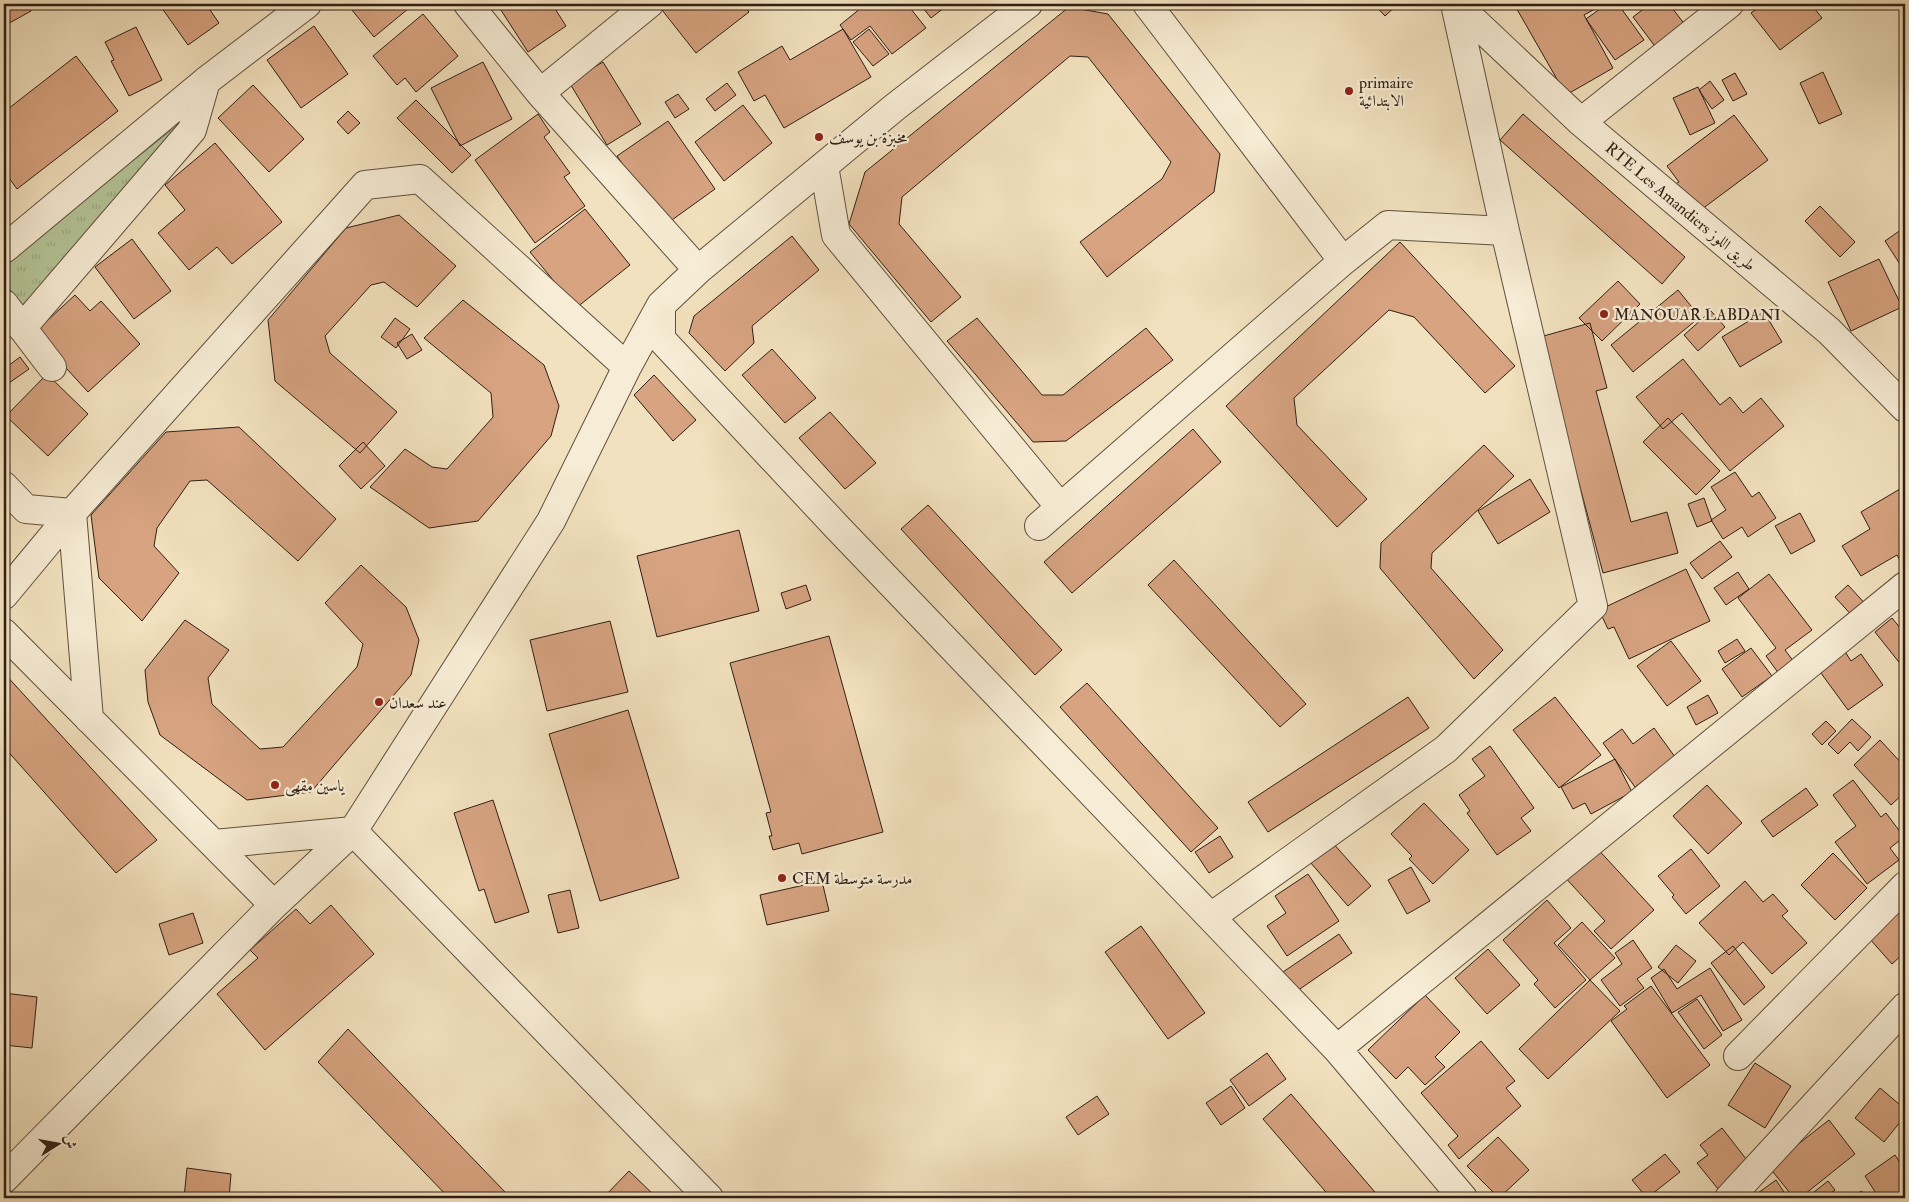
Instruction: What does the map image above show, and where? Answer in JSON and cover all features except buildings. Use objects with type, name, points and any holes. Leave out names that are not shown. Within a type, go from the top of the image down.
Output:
[{"type":"street","points":[[4,249],[206,81],[307,4]]},
{"type":"street","points":[[468,4],[540,93],[698,270]]},
{"type":"street","points":[[540,93],[649,4]]},
{"type":"street","points":[[4,1179],[274,905],[353,831],[551,521],[627,367],[661,305],[698,270],[824,166],[1028,4]]},
{"type":"street","points":[[1148,4],[1343,261]]},
{"type":"street","points":[[1211,917],[1446,749],[1593,606],[1506,231],[1456,4]]},
{"type":"street","name":"RTE Les Amandiers طريق اللوز","points":[[1456,4],[1581,122],[1829,331],[1905,408]]},
{"type":"street","points":[[1581,122],[1730,4]]},
{"type":"street","points":[[22,328],[192,130],[206,81]]},
{"type":"street","points":[[824,166],[836,235],[1060,507]]},
{"type":"street","points":[[4,595],[72,513],[365,185],[420,179],[627,367]]},
{"type":"street","points":[[1039,526],[1343,261],[1388,225],[1506,231]]},
{"type":"street","points":[[4,304],[52,367]]},
{"type":"street","points":[[661,305],[661,339],[837,528],[1337,1049],[1463,1198]]},
{"type":"street","points":[[4,486],[26,509],[72,513]]},
{"type":"street","points":[[72,513],[89,719]]},
{"type":"street","points":[[1337,1049],[1905,586]]},
{"type":"street","points":[[4,633],[274,905]]},
{"type":"street","points":[[214,844],[353,831]]},
{"type":"street","points":[[353,831],[709,1198]]},
{"type":"street","points":[[1738,1056],[1905,886]]},
{"type":"street","points":[[1730,1198],[1905,1007]]},
{"type":"green space","points":[[184,120],[34,320],[4,282],[4,263]]},
{"type":"place","name":"primaire الابتدائية","points":[[1349,91]]},
{"type":"place","name":"مخبزة بن یوسف","points":[[819,137]]},
{"type":"place","name":"MANOUAR LABDANI","points":[[1604,314]]},
{"type":"place","name":"عند سعدان","points":[[379,702]]},
{"type":"place","name":"ياسين مقهى","points":[[275,785]]},
{"type":"place","name":"CEM مدرسة متوسطة","points":[[782,878]]}]
